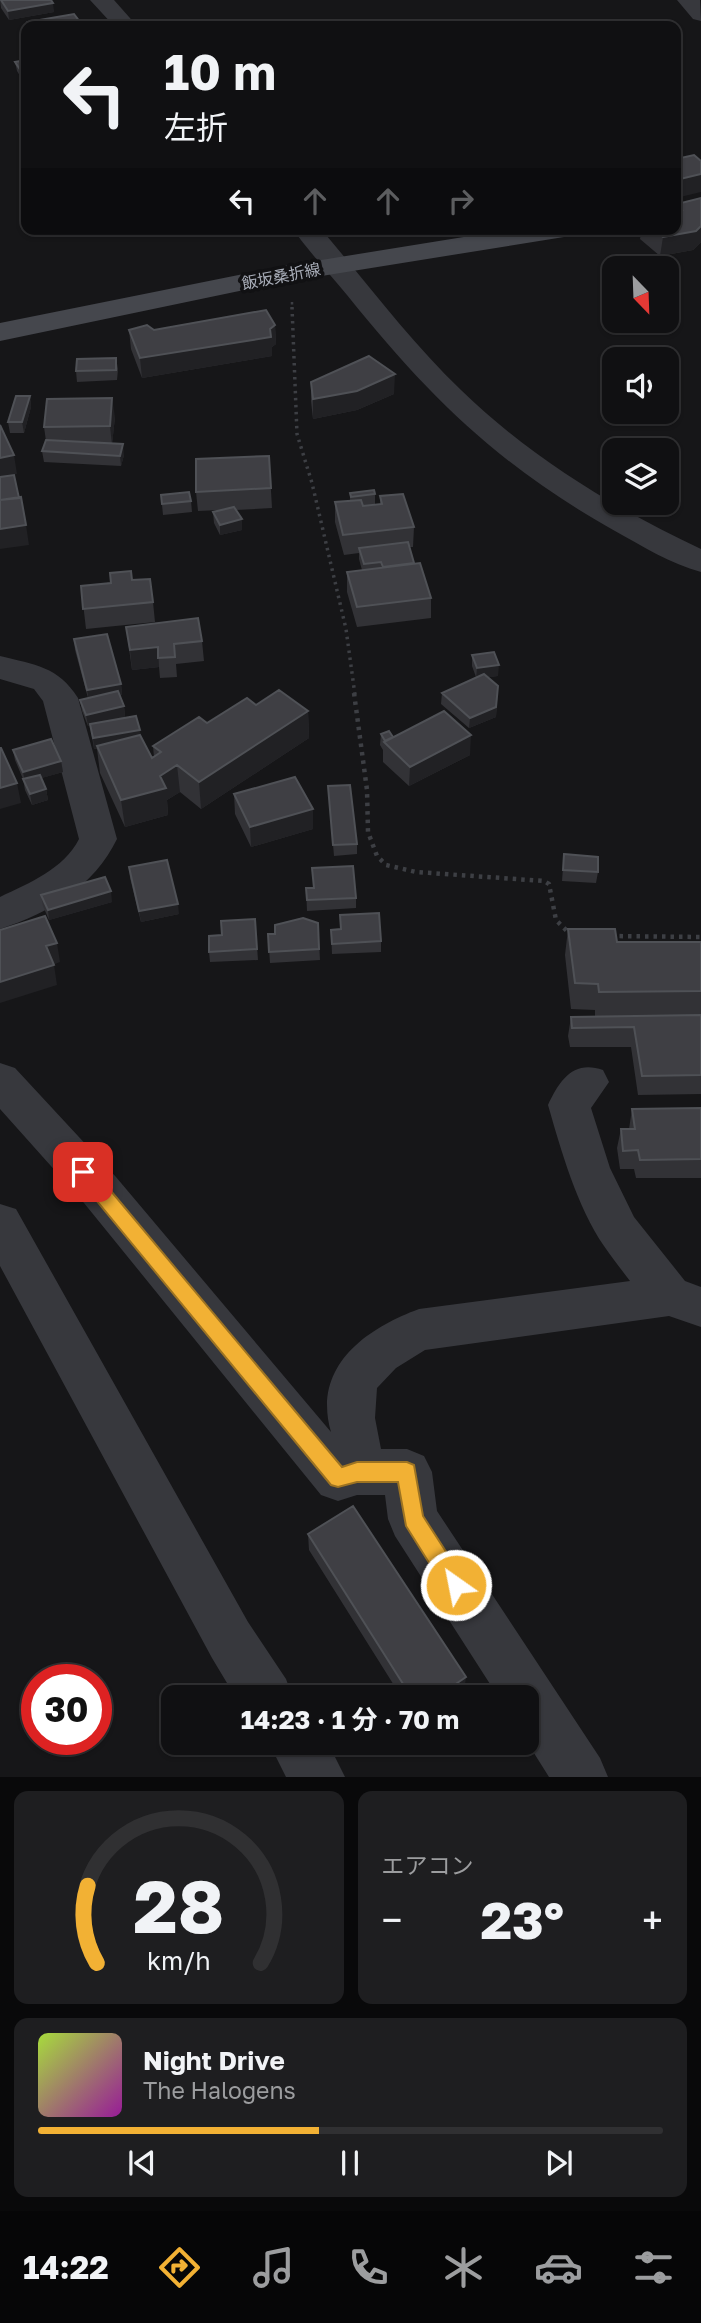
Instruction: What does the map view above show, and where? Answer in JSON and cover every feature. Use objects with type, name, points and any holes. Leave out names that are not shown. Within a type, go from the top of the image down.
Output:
[{"type":"main road","name":"飯坂桑折線","points":[[0,332],[291,273],[526,235]]},
{"type":"street","points":[[102,0],[121,21]]},
{"type":"street","points":[[688,0],[701,14]]},
{"type":"street","points":[[311,235],[422,366],[472,417],[529,463],[611,517],[701,562]]},
{"type":"street","points":[[0,667],[46,681],[60,698],[98,839],[94,850],[79,869],[55,885],[2,912]]},
{"type":"street","points":[[0,1080],[100,1190],[338,1478],[357,1472],[407,1472],[413,1519],[581,1777]]},
{"type":"street","points":[[588,1082],[569,1105],[588,1168],[618,1231],[685,1301]]},
{"type":"street","points":[[0,1223],[230,1640],[259,1685]]},
{"type":"street","points":[[357,1472],[356,1437],[351,1417],[356,1376],[387,1345],[419,1330],[685,1301]]},
{"type":"street","points":[[304,1755],[318,1777]]},
{"type":"path","points":[[291,273],[297,434],[312,483],[346,629],[367,790],[368,832],[377,856],[386,865],[416,873],[544,881],[549,884],[553,913],[559,927],[568,936],[581,935]]},
{"type":"path","points":[[607,936],[701,937]]},
{"type":"building","points":[[1,0],[51,0],[53,3],[8,11]]},
{"type":"building","points":[[74,14],[79,21],[34,21]]},
{"type":"building","points":[[694,155],[701,161],[701,174],[681,179],[681,158]]},
{"type":"building","points":[[701,198],[701,226],[696,231],[681,234],[681,203]]},
{"type":"building","points":[[266,310],[275,325],[270,329],[271,337],[140,358],[129,330],[147,325],[154,330]]},
{"type":"building","points":[[369,356],[395,374],[357,391],[313,399],[311,382]]},
{"type":"building","points":[[116,358],[116,370],[76,371],[77,359]]},
{"type":"building","points":[[16,396],[30,396],[22,422],[8,422]]},
{"type":"building","points":[[112,398],[110,426],[44,427],[47,399]]},
{"type":"building","points":[[0,425],[14,455],[0,458]]},
{"type":"building","points":[[46,440],[123,444],[120,456],[42,451]]},
{"type":"building","points":[[269,456],[271,488],[196,492],[196,459]]},
{"type":"building","points":[[14,475],[19,498],[0,500],[0,477]]},
{"type":"building","points":[[374,490],[375,494],[351,497],[350,493]]},
{"type":"building","points":[[189,492],[191,501],[162,504],[161,495]]},
{"type":"building","points":[[403,494],[414,527],[343,535],[335,502],[361,500],[363,506],[382,504],[380,496]]},
{"type":"building","points":[[21,497],[26,525],[0,529],[0,500]]},
{"type":"building","points":[[234,507],[242,519],[220,525],[213,512]]},
{"type":"building","points":[[408,542],[414,563],[383,567],[381,562],[364,564],[359,548]]},
{"type":"building","points":[[420,563],[431,598],[357,607],[347,572]]},
{"type":"building","points":[[131,571],[132,580],[150,579],[153,602],[83,609],[81,586],[111,583],[110,573]]},
{"type":"building","points":[[198,618],[202,641],[174,644],[175,657],[158,658],[158,647],[130,650],[126,627]]},
{"type":"building","points":[[107,634],[121,684],[87,690],[74,639]]},
{"type":"building","points":[[494,652],[499,665],[477,668],[472,655]]},
{"type":"building","points":[[484,674],[498,686],[496,707],[470,718],[442,693]]},
{"type":"building","points":[[279,690],[308,711],[199,782],[177,765],[160,776],[166,788],[121,800],[97,746],[140,735],[152,758],[161,752],[153,746],[199,717],[207,723],[247,698],[256,705]]},
{"type":"building","points":[[118,691],[124,706],[86,715],[80,700]]},
{"type":"building","points":[[444,711],[471,735],[410,767],[384,742]]},
{"type":"building","points":[[136,716],[140,730],[93,738],[90,724]]},
{"type":"building","points":[[389,731],[393,737],[385,741],[381,734]]},
{"type":"building","points":[[51,739],[61,761],[23,772],[13,750]]},
{"type":"building","points":[[0,748],[17,783],[0,788]]},
{"type":"building","points":[[40,775],[46,789],[30,794],[23,779]]},
{"type":"building","points":[[295,777],[313,809],[250,827],[234,794]]},
{"type":"building","points":[[350,785],[357,844],[333,845],[328,786]]},
{"type":"building","points":[[564,854],[598,857],[598,872],[563,870]]},
{"type":"building","points":[[167,860],[178,904],[139,911],[129,867]]},
{"type":"building","points":[[353,866],[356,898],[307,900],[306,888],[314,888],[312,868]]},
{"type":"building","points":[[105,877],[111,891],[48,910],[41,895]]},
{"type":"building","points":[[379,913],[381,941],[332,944],[331,930],[341,929],[340,915]]},
{"type":"building","points":[[45,916],[57,943],[46,946],[54,965],[0,982],[0,930]]},
{"type":"building","points":[[303,918],[318,923],[319,949],[269,952],[268,934],[275,934],[275,925]]},
{"type":"building","points":[[255,919],[257,949],[209,952],[209,936],[222,935],[221,921]]},
{"type":"building","points":[[568,929],[615,929],[617,942],[701,942],[701,991],[599,992],[598,984],[575,983]]},
{"type":"building","points":[[701,1015],[701,1075],[642,1076],[634,1027],[572,1028],[571,1017]]},
{"type":"building","points":[[701,1108],[701,1159],[640,1160],[638,1150],[623,1151],[621,1129],[635,1129],[632,1109]]},
{"type":"building","points":[[353,1506],[466,1677],[454,1685],[404,1685],[308,1534]]},
{"type":"route","points":[[83,1172],[338,1478],[357,1472],[407,1472],[413,1519],[456,1585]]}]
